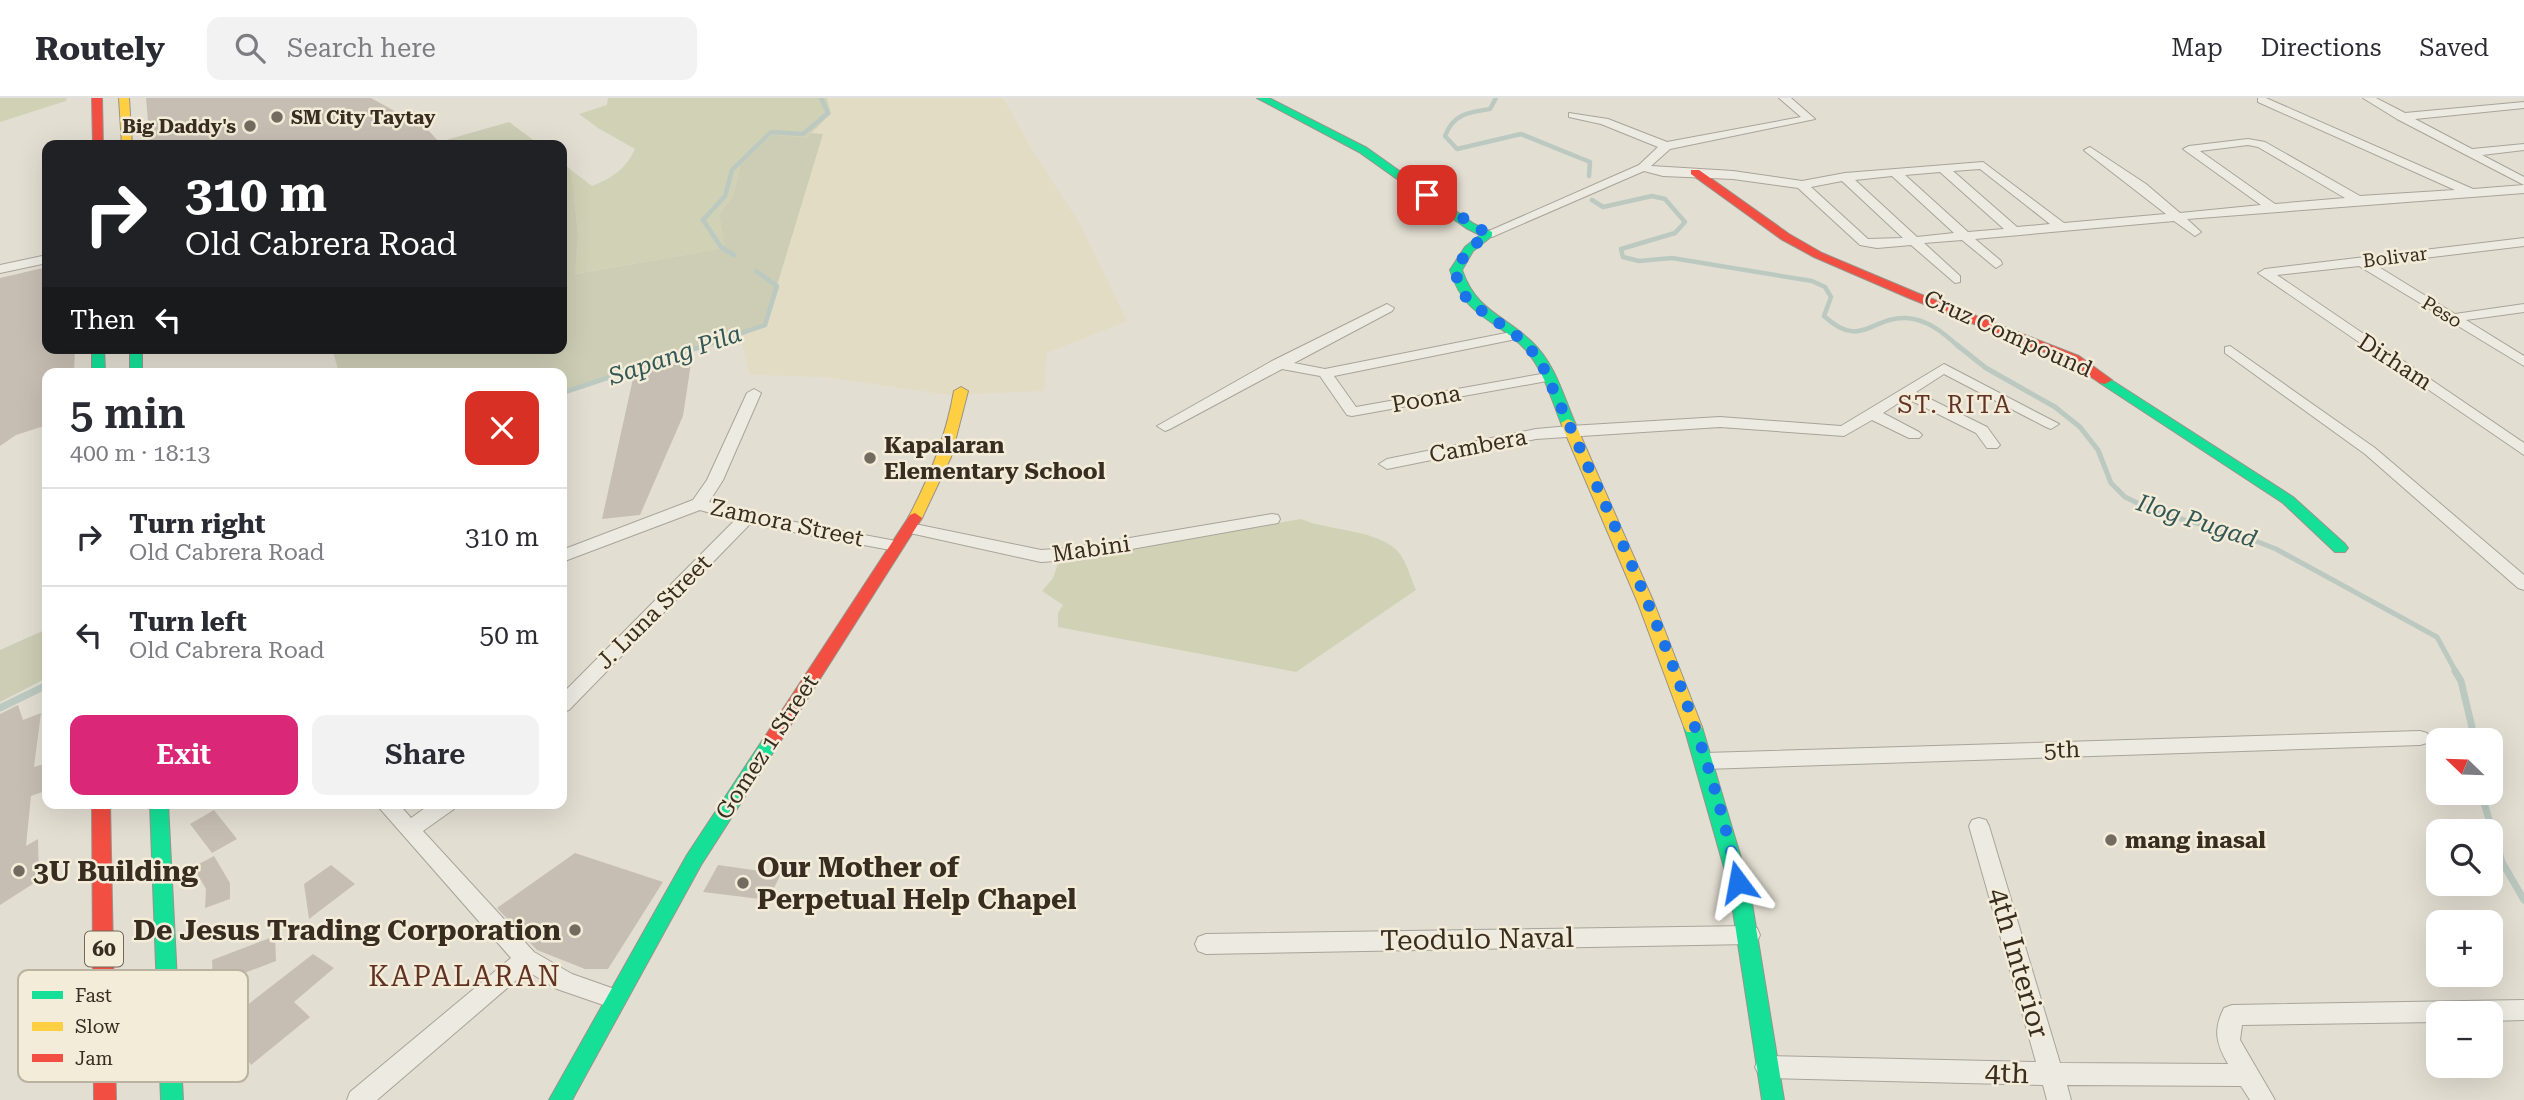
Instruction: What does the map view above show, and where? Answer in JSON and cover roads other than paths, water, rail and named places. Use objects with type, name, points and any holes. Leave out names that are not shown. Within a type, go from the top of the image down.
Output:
[{"type":"street","points":[[97,98],[98,140]]},
{"type":"street","points":[[124,98],[127,140]]},
{"type":"street","points":[[1262,98],[1363,150],[1470,226],[1488,234]]},
{"type":"street","points":[[1573,115],[1604,121],[1665,146],[1810,119],[1784,98]]},
{"type":"street","points":[[2368,98],[2524,182]]},
{"type":"street","points":[[2262,100],[2473,193]]},
{"type":"street","points":[[2401,117],[2524,105]]},
{"type":"street","points":[[2273,208],[2189,149],[2249,142],[2261,144],[2358,200]]},
{"type":"street","points":[[1665,146],[1643,167],[1488,234],[1469,249],[1455,270],[1460,290],[1472,304],[1516,335],[1539,358],[1656,621],[1683,691],[1732,856],[1749,935],[1773,1100]]},
{"type":"street","points":[[2468,153],[2524,147]]},
{"type":"street","points":[[2090,150],[2195,232]]},
{"type":"street","points":[[1643,167],[1663,172],[1695,172],[1802,185],[1894,172],[1988,167],[2064,229]]},
{"type":"street","points":[[1942,169],[2017,233]]},
{"type":"street","name":"Cruz Compound","points":[[1695,172],[1725,190],[1743,209],[1816,254],[2074,359],[2288,500],[2340,548]]},
{"type":"street","points":[[1894,172],[1996,264]]},
{"type":"street","points":[[1845,177],[1955,279]]},
{"type":"street","points":[[1802,185],[1864,242],[1914,243],[2358,200],[2524,188]]},
{"type":"street","name":"Bolivar","points":[[2265,272],[2524,242]]},
{"type":"street","points":[[0,269],[42,260]]},
{"type":"street","name":"Peso","points":[[2360,261],[2524,362]]},
{"type":"street","name":"Dirham","points":[[2265,272],[2524,450]]},
{"type":"street","points":[[1165,426],[1277,364],[1387,308]]},
{"type":"street","points":[[2452,318],[2524,308]]},
{"type":"street","points":[[1277,364],[1325,373],[1516,335]]},
{"type":"street","points":[[2230,350],[2370,451],[2524,584]]},
{"type":"street","name":"Cambera","points":[[1387,464],[1536,434],[1570,431],[1720,422],[1844,431],[1944,368],[2051,424]]},
{"type":"street","name":"Poona","points":[[1325,373],[1352,412],[1547,377]]},
{"type":"street","name":"Gomez 1 Street","points":[[560,1100],[694,860],[910,528],[942,468],[956,426],[961,391]]},
{"type":"street","points":[[1905,392],[1982,429],[1992,445]]},
{"type":"street","points":[[699,504],[715,480],[754,393]]},
{"type":"street","points":[[1873,414],[1914,435]]},
{"type":"street","name":"Zamora Street","points":[[567,554],[699,504],[746,518],[896,546]]},
{"type":"street","name":"J. Luna Street","points":[[567,700],[746,518]]},
{"type":"street","name":"Mabini","points":[[910,528],[1041,556],[1083,552],[1272,519]]},
{"type":"street","name":"5th","points":[[1705,761],[2420,738]]},
{"type":"street","name":"60","points":[[101,809],[104,970]]},
{"type":"street","points":[[159,809],[166,970]]},
{"type":"street","points":[[391,809],[526,959],[565,982],[615,999]]},
{"type":"street","points":[[410,830],[439,809]]},
{"type":"street","name":"4th Interior","points":[[1979,826],[2059,1100]]},
{"type":"street","name":"Teodulo Naval","points":[[1206,944],[1749,935]]},
{"type":"street","points":[[359,1100],[526,959]]},
{"type":"street","points":[[2263,1100],[2228,1041],[2232,1015],[2524,1010]]},
{"type":"street","name":"4th","points":[[1767,1067],[2051,1074],[2247,1075]]},
{"type":"street","name":"60","points":[[106,1082],[106,1100]]},
{"type":"street","points":[[171,1082],[172,1100]]},
{"type":"waterway","name":"Sapang Pila","points":[[734,255],[721,247],[703,220],[725,196],[732,170],[771,132],[803,134],[828,113],[821,98]]},
{"type":"waterway","name":"Ilog Pugad","points":[[1496,98],[1490,109],[1463,115],[1452,123],[1445,136],[1457,149],[1521,134],[1590,162],[1589,176]]},
{"type":"waterway","name":"Ilog Pugad","points":[[1592,200],[1603,207],[1652,196],[1665,199],[1685,222],[1675,233],[1621,249],[1623,257],[1639,261],[1672,258],[1812,281],[1825,287],[1831,297],[1824,316],[1847,331],[1865,329],[1894,319],[1914,319],[1935,328],[1959,347]]},
{"type":"waterway","name":"Sapang Pila","points":[[701,347],[765,325],[777,286],[756,271]]},
{"type":"waterway","name":"Sapang Pila","points":[[567,391],[706,345]]},
{"type":"waterway","name":"Ilog Pugad","points":[[1957,345],[1986,368],[2055,407],[2080,427],[2098,450],[2111,483],[2125,497],[2158,513],[2238,534],[2276,549],[2437,637],[2456,672]]},
{"type":"waterway","name":"Ilog Pugad","points":[[2455,671],[2461,681],[2472,728]]},
{"type":"waterway","name":"Sapang Pila","points":[[0,708],[42,687]]},
{"type":"waterway","name":"Ilog Pugad","points":[[2485,805],[2502,862],[2524,900]]},
{"type":"place","name":"SM City Taytay","points":[[277,117]]},
{"type":"place","name":"Big Daddy's","points":[[250,126]]},
{"type":"place","name":"Kapalaran Elementary School","points":[[870,458]]},
{"type":"place","name":"mang inasal","points":[[2111,840]]},
{"type":"place","name":"3U Building","points":[[19,871]]},
{"type":"place","name":"Our Mother of Perpetual Help Chapel","points":[[743,883]]},
{"type":"place","name":"De Jesus Trading Corporation","points":[[575,930]]},
{"type":"district","name":"ST. RITA","points":[[1955,405]]},
{"type":"district","name":"KAPALARAN","points":[[465,976]]}]
